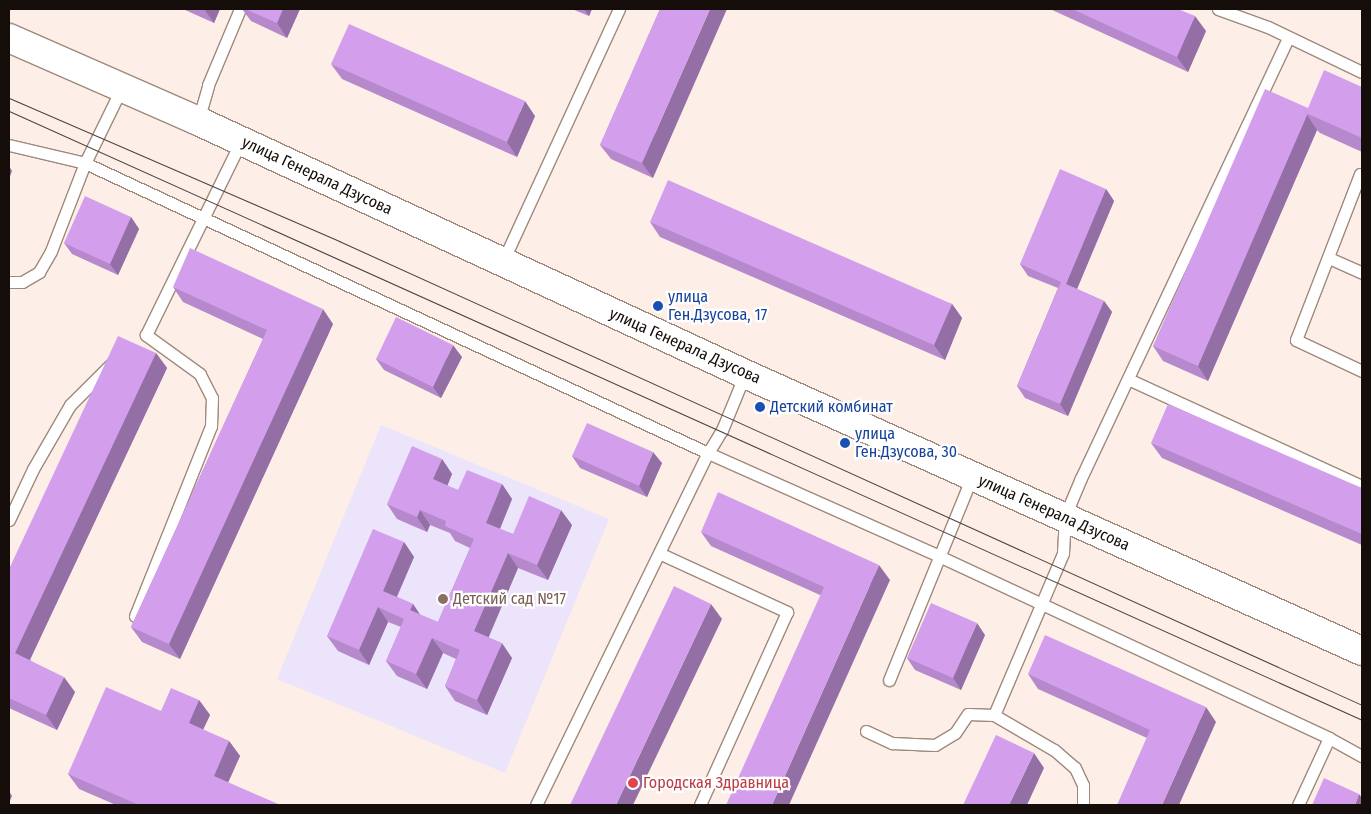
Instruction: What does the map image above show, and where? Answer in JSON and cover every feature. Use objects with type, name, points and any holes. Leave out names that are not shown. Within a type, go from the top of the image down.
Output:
[{"type":"street","name":"улица Генерала Дзусова","points":[[9,38],[198,121],[972,477],[1065,516],[1362,651]]},
{"type":"lane","points":[[198,121],[208,85],[240,9]]},
{"type":"lane","points":[[502,262],[619,9]]},
{"type":"lane","points":[[1218,9],[1268,27],[1288,39],[1362,72]]},
{"type":"lane","points":[[994,715],[1063,553],[1065,516],[1288,39]]},
{"type":"lane","points":[[9,282],[22,282],[39,272],[64,224],[86,163],[122,88]]},
{"type":"lane","points":[[135,616],[212,426],[212,398],[200,374],[142,338],[241,141]]},
{"type":"lane","points":[[9,145],[86,163],[708,454],[939,556],[1040,605],[1329,738],[1362,756]]},
{"type":"lane","points":[[1362,175],[1360,174],[1296,340],[1362,371]]},
{"type":"lane","points":[[1329,258],[1362,273]]},
{"type":"lane","points":[[9,520],[32,469],[70,405],[124,354]]},
{"type":"lane","points":[[536,805],[661,554],[708,454],[722,430],[745,374]]},
{"type":"lane","points":[[1128,379],[1362,486]]},
{"type":"lane","points":[[889,680],[972,477]]},
{"type":"lane","points":[[661,554],[787,612],[700,805]]},
{"type":"lane","points":[[866,731],[892,743],[935,745],[955,733],[968,714],[994,715],[1054,750],[1075,768],[1082,785],[1083,805]]},
{"type":"lane","points":[[1298,805],[1329,738]]},
{"type":"shaded area","name":"Детский сад №17","points":[[381,425],[609,519],[505,773],[277,679]]},
{"type":"building","points":[[245,9],[283,9],[277,23]]},
{"type":"building","points":[[660,9],[710,9],[642,163],[600,145]]},
{"type":"building","points":[[1072,9],[1178,9],[1195,16],[1177,57]]},
{"type":"building","points":[[349,24],[525,101],[507,142],[331,64]]},
{"type":"building","points":[[1324,70],[1362,87],[1362,138],[1306,113]]},
{"type":"building","points":[[1265,89],[1308,108],[1307,115],[1198,366],[1153,346]]},
{"type":"building","points":[[1060,169],[1106,189],[1066,284],[1104,301],[1060,404],[1017,386],[1061,282],[1020,264]]},
{"type":"building","points":[[668,180],[952,304],[934,345],[650,222]]},
{"type":"building","points":[[85,196],[131,217],[110,264],[64,243]]},
{"type":"building","points":[[190,248],[323,309],[169,644],[131,627],[267,330],[173,287]]},
{"type":"building","points":[[396,317],[453,345],[433,387],[376,359]]},
{"type":"building","points":[[118,336],[156,353],[15,653],[64,677],[46,715],[9,698],[9,569]]},
{"type":"building","points":[[1168,404],[1362,488],[1362,534],[1151,443]]},
{"type":"building","points":[[587,423],[653,452],[639,486],[572,456]]},
{"type":"building","points":[[412,446],[442,459],[433,479],[458,490],[467,470],[502,484],[486,523],[513,534],[529,496],[561,510],[537,565],[508,553],[474,631],[502,643],[477,700],[445,686],[460,650],[432,638],[416,674],[386,661],[404,619],[378,607],[359,650],[327,636],[373,529],[404,542],[383,591],[413,604],[410,610],[438,622],[474,539],[445,526],[446,521],[420,510],[417,517],[387,504]]},
{"type":"building","points":[[718,492],[879,565],[772,805],[726,805],[824,587],[701,532]]},
{"type":"building","points":[[674,586],[711,604],[616,805],[570,805]]},
{"type":"building","points":[[931,603],[977,623],[953,678],[907,658]]},
{"type":"building","points":[[1045,635],[1206,707],[1162,805],[1117,805],[1150,730],[1028,674]]},
{"type":"building","points":[[106,687],[161,711],[171,688],[199,700],[189,723],[229,741],[214,776],[280,805],[139,805],[68,774]]},
{"type":"building","points":[[996,735],[1034,753],[1009,805],[963,805]]},
{"type":"building","points":[[1324,778],[1359,794],[1355,805],[1312,805]]},
{"type":"tram line","points":[[9,98],[339,241],[1362,705]]},
{"type":"tram line","points":[[9,111],[1362,720]]},
{"type":"place","name":"улица Ген.Дзусова, 17","points":[[658,306]]},
{"type":"place","name":"Детский комбинат","points":[[760,407]]},
{"type":"place","name":"улица Ген.Дзусова, 30","points":[[845,443]]},
{"type":"place","name":"Детский сад №17","points":[[443,599]]},
{"type":"place","name":"Городская Здравница","points":[[633,783]]}]
